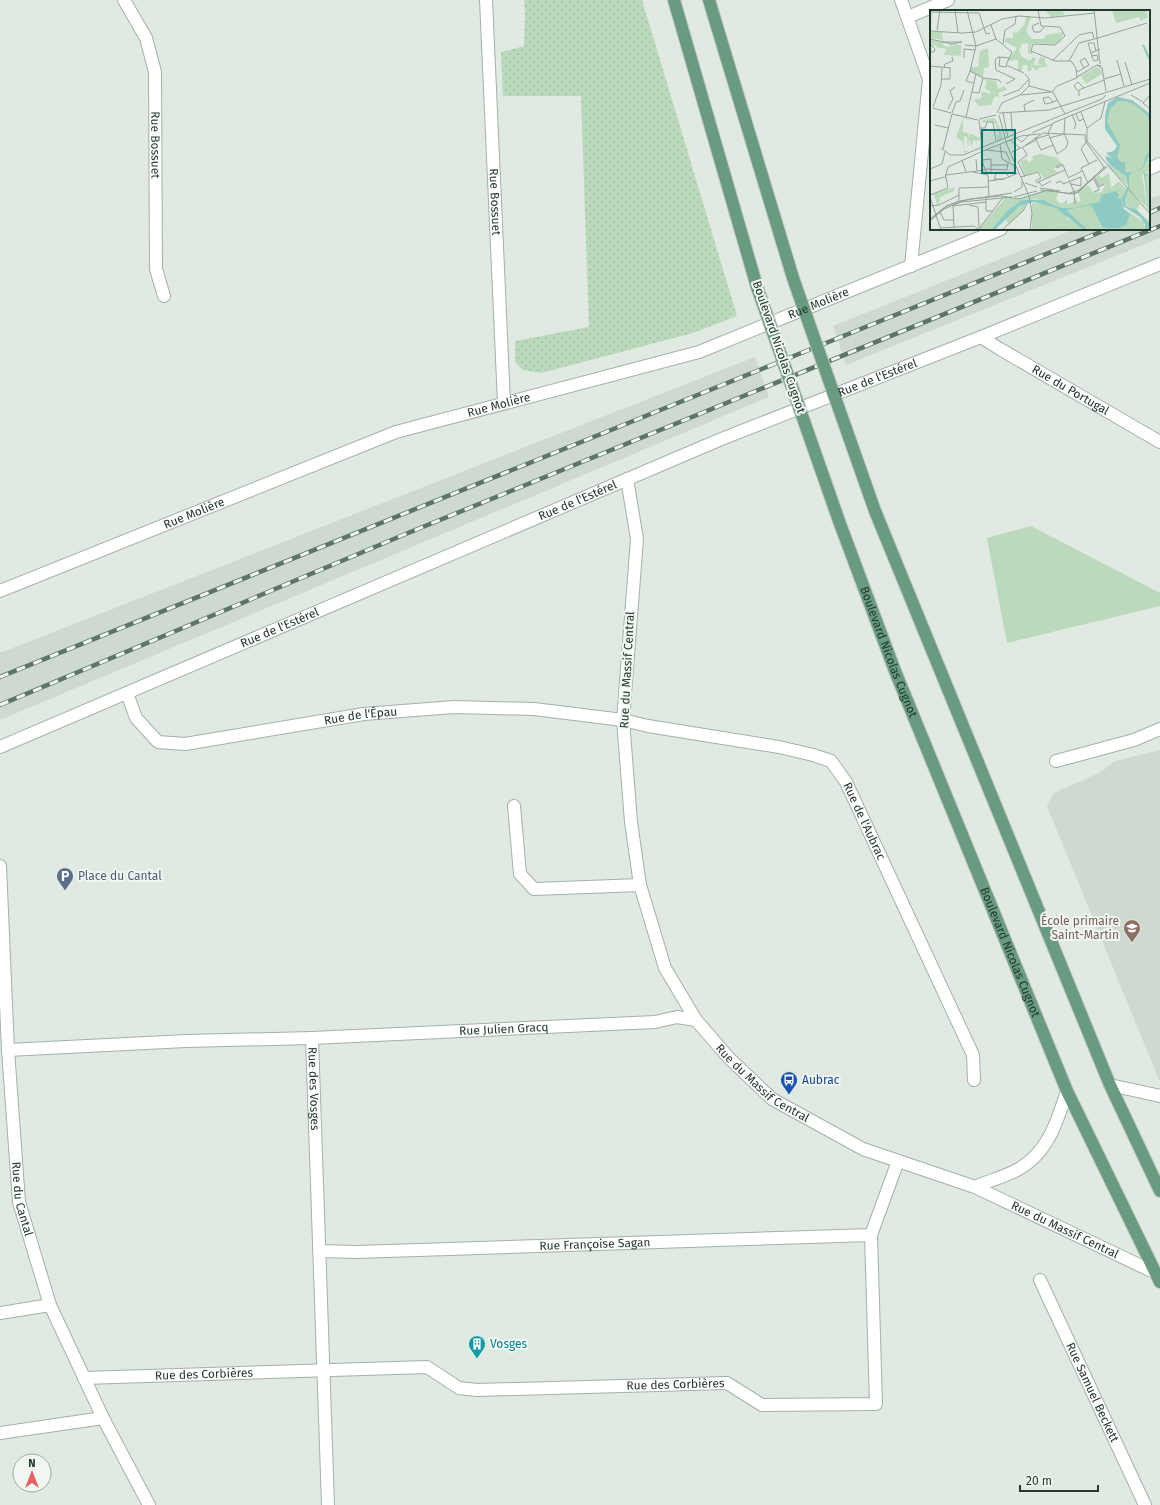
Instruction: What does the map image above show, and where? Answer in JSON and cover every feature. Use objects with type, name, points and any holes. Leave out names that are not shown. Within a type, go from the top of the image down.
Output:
[{"type":"main road","name":"Boulevard Nicolas Cugnot","points":[[674,0],[758,286],[838,521],[895,671],[1067,1091],[1158,1278]]},
{"type":"main road","points":[[709,0],[793,278],[875,511],[1110,1085],[1160,1191]]},
{"type":"street","name":"Rue Bossuet","points":[[124,0],[146,38],[155,72],[156,269],[164,296]]},
{"type":"street","name":"Rue Bossuet","points":[[486,0],[504,403]]},
{"type":"street","points":[[901,0],[929,79],[911,266]]},
{"type":"street","points":[[908,17],[948,0]]},
{"type":"street","points":[[1150,169],[1160,164]]},
{"type":"street","name":"Rue Molière","points":[[0,591],[396,432],[699,352],[999,230]]},
{"type":"street","name":"Rue de l'Estérel","points":[[0,747],[719,440],[982,337],[1160,264]]},
{"type":"street","name":"Rue du Portugal","points":[[982,337],[1160,442]]},
{"type":"street","name":"Rue du Massif Central","points":[[627,479],[637,539],[623,720],[630,822],[640,885],[665,968],[696,1020],[728,1057],[772,1099],[863,1149],[974,1187],[1158,1278]]},
{"type":"street","name":"Rue de l'Épau","points":[[127,692],[136,718],[158,742],[185,744],[364,714],[454,707],[534,709],[623,720]]},
{"type":"street","name":"Rue de l'Aubrac","points":[[623,720],[648,726],[779,747],[831,761],[846,782],[973,1055],[974,1080]]},
{"type":"street","points":[[1056,761],[1134,740],[1160,729]]},
{"type":"street","points":[[514,806],[520,874],[534,889],[640,885]]},
{"type":"street","name":"Rue du Cantal","points":[[0,866],[8,1050],[19,1202],[50,1305],[103,1418],[149,1505]]},
{"type":"street","name":"Rue Julien Gracq","points":[[312,1038],[656,1022],[677,1017],[696,1020]]},
{"type":"street","name":"Rue des Vosges","points":[[8,1050],[186,1041],[312,1038],[323,1370]]},
{"type":"street","points":[[1110,1085],[1160,1096]]},
{"type":"street","points":[[974,1187],[1017,1170],[1032,1160],[1047,1141],[1055,1127],[1067,1091]]},
{"type":"street","name":"Rue des Corbières","points":[[84,1378],[427,1367],[439,1373],[459,1388],[477,1390],[727,1383],[762,1406],[876,1404],[871,1235],[898,1161]]},
{"type":"street","name":"Rue Françoise Sagan","points":[[319,1251],[356,1252],[871,1235]]},
{"type":"street","name":"Rue Samuel Beckett","points":[[1040,1280],[1144,1505]]},
{"type":"street","points":[[0,1313],[50,1305]]},
{"type":"street","points":[[323,1370],[328,1505]]},
{"type":"street","points":[[0,1433],[103,1418]]},
{"type":"shaded area","points":[[1160,195],[1160,238],[846,365],[833,326],[1073,230],[1150,230],[1150,199]]},
{"type":"shaded area","points":[[755,357],[769,397],[0,720],[0,653]]},
{"type":"shaded area","name":"École primaire Saint-Martin","points":[[1160,750],[1159,1080],[1047,806],[1054,793],[1101,772],[1115,761]]},
{"type":"green space","points":[[524,0],[642,0],[737,316],[693,333],[541,373],[523,370],[515,362],[515,341],[589,327],[581,96],[503,96],[501,52],[524,46]]},
{"type":"green space","points":[[1031,526],[1160,593],[1160,606],[1007,643],[987,538]]},
{"type":"railway","points":[[1150,213],[1160,208]]},
{"type":"railway","points":[[0,705],[408,533],[1160,226]]},
{"type":"railway","points":[[0,677],[1106,230]]},
{"type":"place","name":"Place du Cantal","points":[[65,891]]},
{"type":"place","name":"École primaire Saint-Martin","points":[[1132,943]]},
{"type":"place","name":"Aubrac","points":[[789,1095]]},
{"type":"place","name":"Vosges","points":[[477,1359]]}]
